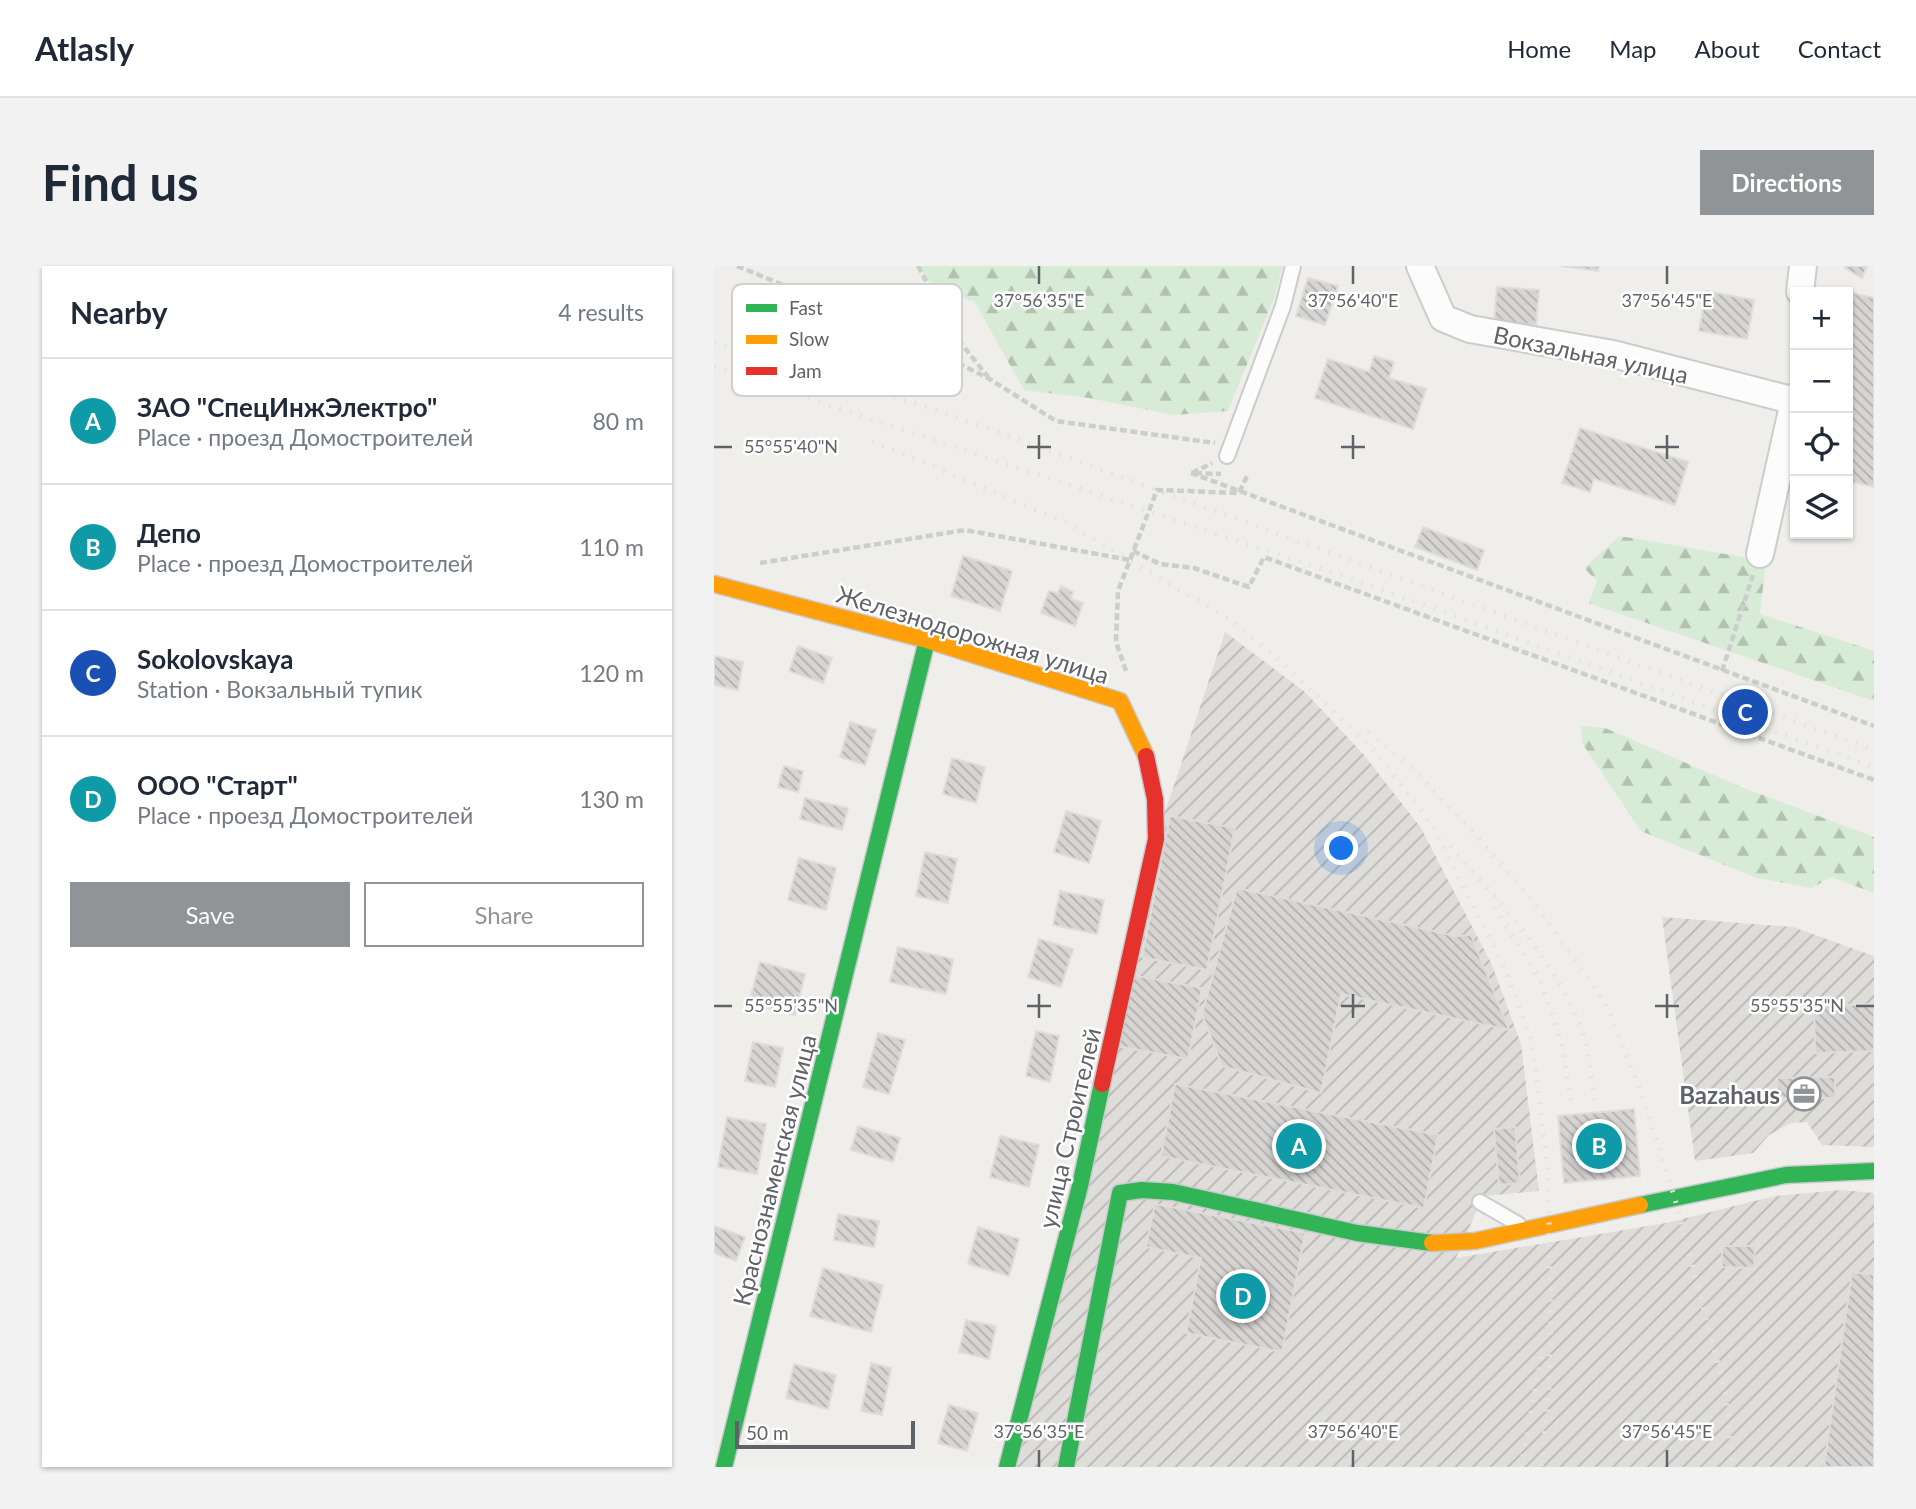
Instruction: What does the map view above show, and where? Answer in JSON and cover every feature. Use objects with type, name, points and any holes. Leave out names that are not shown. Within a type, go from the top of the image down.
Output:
[{"type":"street","name":"Вокзальная улица","points":[[1420,266],[1443,318],[1470,329],[1613,354],[1790,398]]},
{"type":"street","points":[[1801,287],[1803,266]]},
{"type":"street","points":[[1760,554],[1792,413]]},
{"type":"street","name":"Железнодорожная улица","points":[[714,584],[927,640],[1121,701],[1146,748],[1156,796]]},
{"type":"street","name":"Краснознаменская улица","points":[[724,1467],[927,640]]},
{"type":"street","name":"улица Строителей","points":[[1007,1467],[1080,1186],[1156,839],[1156,796]]},
{"type":"street","points":[[1066,1467],[1121,1193],[1145,1188],[1245,1205],[1395,1241],[1450,1244],[1529,1239],[1549,1227],[1609,1219],[1786,1173],[1844,1169],[1874,1171]]},
{"type":"lane","points":[[1229,451],[1283,306],[1293,266]]},
{"type":"lane","points":[[1480,1202],[1529,1239]]},
{"type":"path","points":[[737,266],[781,284]]},
{"type":"path","points":[[918,266],[925,284]]},
{"type":"path","points":[[962,345],[988,378]]},
{"type":"path","points":[[962,365],[988,378],[1056,421],[1229,451],[1248,474],[1239,493]]},
{"type":"path","points":[[1191,473],[1874,726]]},
{"type":"path","points":[[1118,591],[1157,490],[1239,493]]},
{"type":"path","points":[[754,564],[965,530],[1129,560]]},
{"type":"path","points":[[1133,551],[1160,564],[1194,568],[1249,587],[1264,558],[1874,780]]},
{"type":"path","points":[[1722,671],[1760,554]]},
{"type":"shaded area","points":[[1225,632],[1305,692],[1364,755],[1421,828],[1492,965],[1521,1044],[1539,1191],[1483,1196],[1456,1258],[1666,1223],[1775,1196],[1841,1190],[1874,1193],[1874,1467],[1007,1467],[1156,839]]},
{"type":"shaded area","points":[[1662,917],[1793,927],[1874,956],[1874,1147],[1822,1145],[1807,1122],[1791,1123],[1769,1135],[1753,1153],[1695,1161]]},
{"type":"green space","points":[[921,266],[1283,266],[1273,301],[1228,411],[1174,415],[1089,398],[1024,390],[974,301],[962,298],[962,284],[932,284]]},
{"type":"green space","points":[[1620,536],[1766,561],[1760,614],[1874,651],[1874,701],[1589,603],[1597,581],[1584,568]]},
{"type":"green space","points":[[1581,726],[1605,728],[1744,788],[1874,837],[1874,893],[1831,877],[1812,888],[1757,878],[1641,831],[1582,743]]},
{"type":"building","points":[[1561,266],[1599,266],[1598,271]]},
{"type":"building","points":[[1867,266],[1862,278],[1845,268]]},
{"type":"building","points":[[1308,278],[1338,286],[1325,325],[1296,316]]},
{"type":"building","points":[[1497,287],[1539,290],[1536,325],[1494,322]]},
{"type":"building","points":[[1706,291],[1754,300],[1747,339],[1699,331]]},
{"type":"building","points":[[1853,293],[1874,298],[1874,487],[1853,482]]},
{"type":"building","points":[[1374,356],[1394,362],[1389,378],[1426,389],[1413,429],[1315,398],[1328,359],[1369,372]]},
{"type":"building","points":[[1580,428],[1688,462],[1675,505],[1594,479],[1590,492],[1562,483]]},
{"type":"building","points":[[1423,527],[1484,550],[1477,570],[1415,547]]},
{"type":"building","points":[[963,556],[1012,571],[1000,611],[951,596]]},
{"type":"building","points":[[1061,586],[1073,592],[1071,599],[1083,603],[1075,626],[1041,613],[1049,591],[1058,593]]},
{"type":"building","points":[[798,646],[832,658],[823,683],[789,671]]},
{"type":"building","points":[[714,656],[743,662],[738,690],[714,685]]},
{"type":"building","points":[[850,722],[876,730],[865,765],[840,757]]},
{"type":"building","points":[[952,758],[985,767],[976,803],[943,794]]},
{"type":"building","points":[[784,766],[803,771],[798,792],[778,787]]},
{"type":"building","points":[[805,798],[848,808],[842,830],[800,819]]},
{"type":"building","points":[[1066,811],[1101,821],[1089,863],[1054,852]]},
{"type":"building","points":[[1170,816],[1235,828],[1207,970],[1142,957]]},
{"type":"building","points":[[925,852],[957,859],[948,903],[916,896]]},
{"type":"building","points":[[799,858],[836,868],[826,910],[788,900]]},
{"type":"building","points":[[1237,888],[1455,936],[1471,935],[1509,1030],[1341,994],[1321,1093],[1222,1066],[1202,1014]]},
{"type":"building","points":[[1060,891],[1104,900],[1097,934],[1053,925]]},
{"type":"building","points":[[1039,939],[1073,949],[1061,987],[1028,977]]},
{"type":"building","points":[[898,947],[953,959],[946,994],[890,982]]},
{"type":"building","points":[[760,962],[805,974],[795,1015],[749,1003]]},
{"type":"building","points":[[1131,975],[1202,988],[1188,1059],[1117,1046]]},
{"type":"building","points":[[1874,1004],[1874,1051],[1815,1053],[1814,1006]]},
{"type":"building","points":[[1036,1031],[1059,1036],[1050,1082],[1026,1076]]},
{"type":"building","points":[[878,1033],[905,1040],[889,1094],[863,1087]]},
{"type":"building","points":[[753,1042],[783,1048],[775,1087],[745,1081]]},
{"type":"building","points":[[1835,1077],[1835,1098],[1777,1098],[1777,1078]]},
{"type":"building","points":[[1175,1084],[1438,1135],[1424,1208],[1161,1156]]},
{"type":"building","points":[[1634,1109],[1640,1176],[1564,1183],[1558,1116]]},
{"type":"building","points":[[727,1117],[766,1124],[757,1174],[718,1167]]},
{"type":"building","points":[[858,1126],[900,1138],[893,1162],[851,1150]]},
{"type":"building","points":[[1515,1127],[1520,1183],[1499,1185],[1494,1129]]},
{"type":"building","points":[[1000,1136],[1039,1145],[1029,1187],[990,1177]]},
{"type":"building","points":[[1155,1204],[1305,1233],[1282,1352],[1186,1333],[1201,1258],[1146,1247]]},
{"type":"building","points":[[838,1214],[879,1221],[874,1247],[834,1240]]},
{"type":"building","points":[[714,1226],[745,1237],[736,1261],[714,1253]]},
{"type":"building","points":[[978,1227],[1019,1239],[1009,1276],[968,1264]]},
{"type":"building","points":[[1722,1246],[1755,1246],[1754,1268],[1722,1267]]},
{"type":"building","points":[[823,1268],[883,1285],[871,1332],[810,1316]]},
{"type":"building","points":[[1852,1272],[1874,1275],[1874,1467],[1824,1467]]},
{"type":"building","points":[[966,1320],[996,1326],[989,1359],[959,1352]]},
{"type":"building","points":[[871,1363],[891,1368],[882,1415],[861,1411]]},
{"type":"building","points":[[794,1364],[836,1375],[828,1409],[786,1398]]},
{"type":"building","points":[[949,1405],[978,1413],[967,1451],[938,1443]]},
{"type":"railway","points":[[714,343],[732,348]]},
{"type":"railway","points":[[714,367],[732,373]]},
{"type":"railway","points":[[801,396],[1355,580],[1874,767]]},
{"type":"railway","points":[[890,396],[937,410],[1874,750]]},
{"type":"railway","points":[[872,441],[1065,522],[1229,619],[1276,657],[1372,748],[1432,825],[1505,969],[1532,1042],[1548,1173],[1551,1305],[1549,1389],[1541,1467]]},
{"type":"railway","points":[[1368,732],[1412,768],[1475,834],[1533,901],[1605,1002],[1642,1094],[1675,1199],[1725,1390],[1733,1467]]},
{"type":"railway","points":[[1450,846],[1525,933],[1571,1005],[1585,1040],[1595,1106]]},
{"type":"railway","points":[[1494,907],[1540,980],[1562,1044],[1572,1109]]},
{"type":"railway","points":[[1521,1467],[1542,1353]]},
{"type":"traffic: fast","points":[[724,1467],[927,640]]},
{"type":"traffic: fast","points":[[1007,1467],[1080,1186],[1102,1084]]},
{"type":"traffic: fast","points":[[1640,1205],[1786,1175],[1874,1171]]},
{"type":"traffic: fast","points":[[1066,1467],[1120,1193],[1142,1190],[1173,1192],[1357,1233],[1432,1243]]},
{"type":"traffic: slow","points":[[714,584],[927,640],[1120,701],[1146,756]]},
{"type":"traffic: slow","points":[[1432,1243],[1475,1241],[1640,1205]]},
{"type":"traffic: jam","points":[[1102,1084],[1156,839],[1155,799],[1146,756]]},
{"type":"place","name":"Sokolovskaya","points":[[1745,712]]},
{"type":"place","name":"Bazahaus","points":[[1804,1094]]},
{"type":"place","name":"ЗАО \"СпецИнжЭлектро\"","points":[[1299,1146]]},
{"type":"place","name":"Депо","points":[[1599,1146]]},
{"type":"place","name":"ООО \"Старт\"","points":[[1243,1296]]}]
